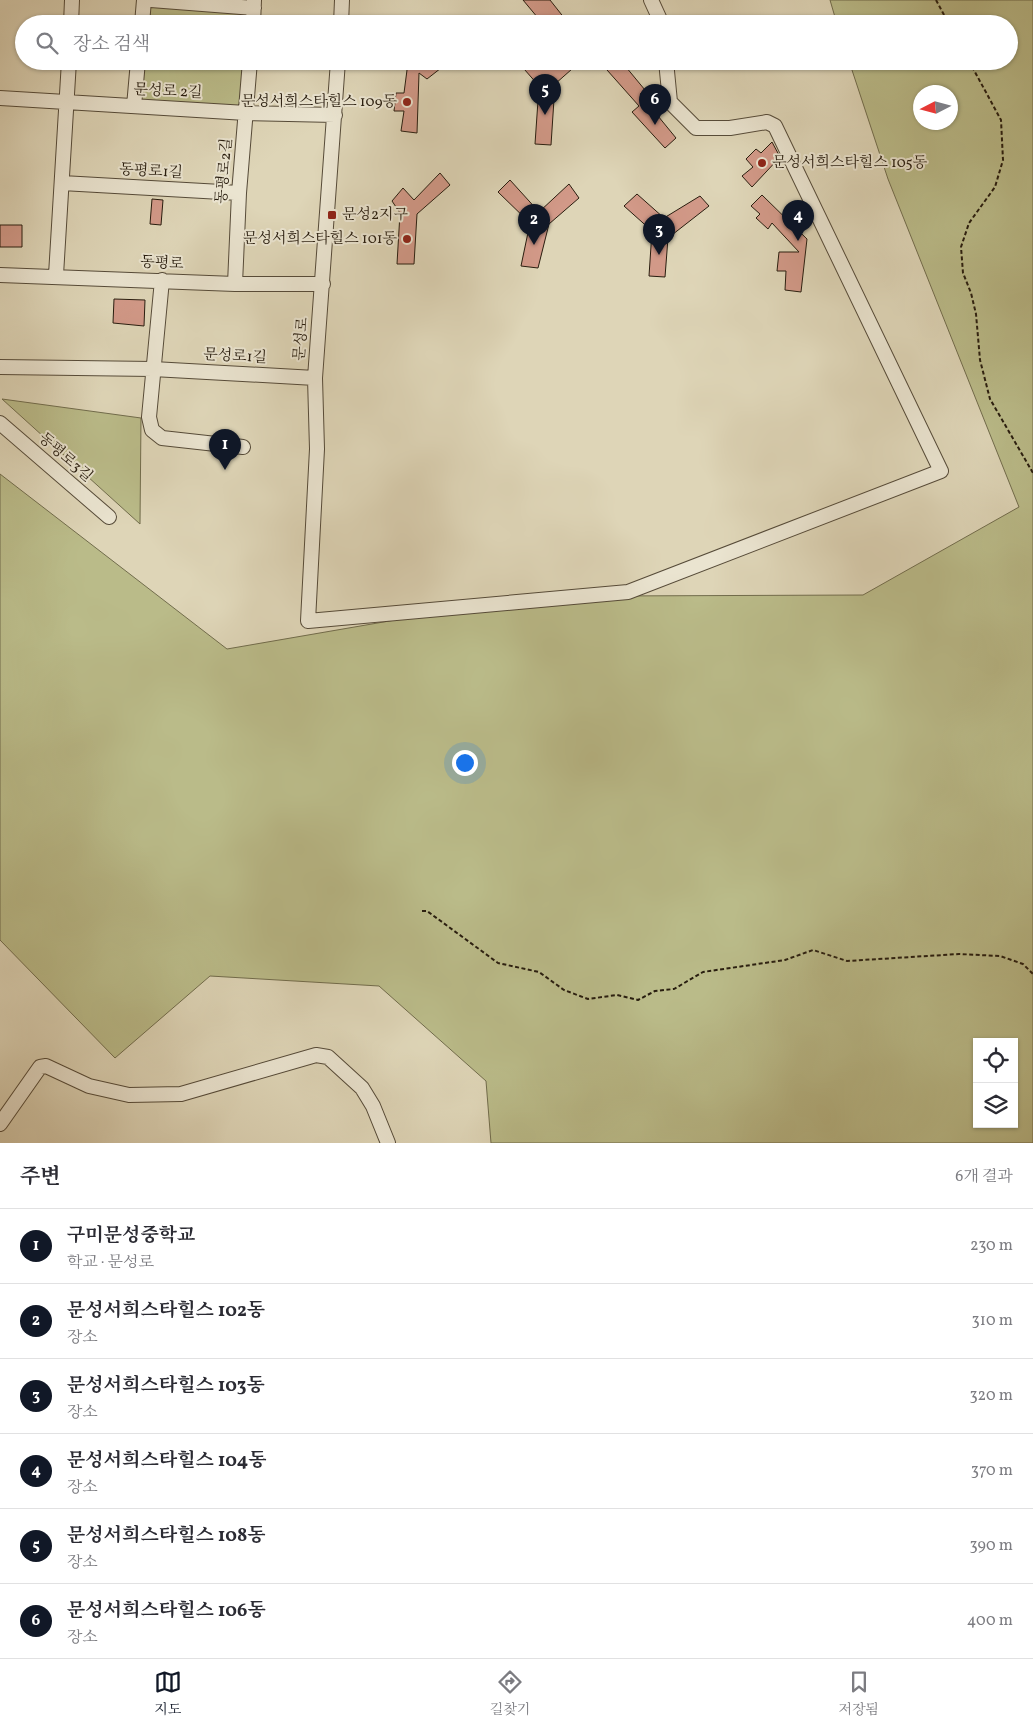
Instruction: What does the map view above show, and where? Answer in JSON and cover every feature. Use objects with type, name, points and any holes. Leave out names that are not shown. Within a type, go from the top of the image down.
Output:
[{"type":"street","points":[[71,15],[72,0]]},
{"type":"street","points":[[143,15],[144,0]]},
{"type":"street","points":[[151,0],[254,4]]},
{"type":"street","points":[[341,15],[342,0]]},
{"type":"street","points":[[651,0],[658,15]]},
{"type":"street","points":[[56,275],[68,70]]},
{"type":"street","points":[[134,106],[137,70]]},
{"type":"street","name":"동평로2길","points":[[235,284],[239,193],[249,70]]},
{"type":"street","name":"문성로","points":[[338,70],[315,378],[317,449],[308,620],[628,592],[941,471],[776,126],[767,122],[730,128],[696,128],[670,102],[667,70]]},
{"type":"street","name":"문성로 2길","points":[[0,98],[246,113],[335,115]]},
{"type":"street","name":"동평로1길","points":[[62,183],[239,193]]},
{"type":"street","name":"동평로","points":[[0,275],[56,275],[235,284],[323,284]]},
{"type":"street","points":[[162,280],[149,417],[152,430],[162,438],[243,447]]},
{"type":"street","name":"문성로1길","points":[[0,366],[153,369],[315,378]]},
{"type":"street","name":"동평로3길","points":[[0,423],[109,517]]},
{"type":"street","points":[[0,1124],[40,1066],[46,1066],[89,1086],[129,1095],[182,1094],[316,1055],[328,1057],[362,1088],[388,1143]]},
{"type":"path","points":[[936,0],[944,15]]},
{"type":"path","points":[[974,70],[1001,120],[1003,160],[995,187],[969,223],[961,247],[963,273],[974,307],[980,360],[990,399],[1033,473]]},
{"type":"path","points":[[422,911],[427,911],[498,963],[539,972],[564,990],[588,999],[618,994],[638,1000],[655,991],[674,989],[703,972],[786,960],[813,950],[847,961],[959,954],[1000,956],[1023,964],[1033,974]]},
{"type":"green space","points":[[144,0],[254,8],[254,15],[143,15]]},
{"type":"green space","points":[[830,0],[1033,0],[1033,1143],[491,1143],[486,1081],[379,986],[210,976],[115,1058],[0,940],[0,474],[227,649],[424,615],[610,596],[863,595],[1019,507],[888,179],[852,70],[1018,70],[1018,15],[834,15]]},
{"type":"green space","points":[[137,70],[249,70],[246,113],[134,106]]},
{"type":"green space","points":[[2,399],[141,418],[140,524]]},
{"type":"building","points":[[523,0],[550,0],[562,15],[536,15]]},
{"type":"building","name":"문성서희스타힐스 109동","points":[[407,70],[438,70],[427,79],[419,73],[417,133],[401,131],[404,111],[394,111],[396,93],[404,93]]},
{"type":"building","points":[[525,70],[571,70],[555,84],[551,145],[535,144],[539,86]]},
{"type":"building","points":[[607,70],[628,70],[645,90],[640,94],[676,138],[665,148],[632,112],[639,106]]},
{"type":"building","name":"문성서희스타힐스 105동","points":[[772,142],[780,157],[752,187],[742,176],[753,167],[746,159],[756,149],[761,153]]},
{"type":"building","name":"문성서희스타힐스 101동","points":[[440,173],[450,185],[417,214],[414,264],[397,264],[400,213],[392,201],[403,188],[414,200]]},
{"type":"building","points":[[510,180],[539,212],[569,184],[579,198],[549,224],[538,268],[521,266],[530,223],[498,192]]},
{"type":"building","points":[[637,194],[664,218],[700,196],[709,206],[668,238],[665,277],[649,276],[652,231],[624,206]]},
{"type":"building","points":[[762,195],[807,239],[801,292],[785,290],[786,271],[777,271],[779,252],[799,252],[772,223],[768,229],[756,218],[760,214],[751,206]]},
{"type":"building","points":[[152,199],[163,200],[161,225],[150,224]]},
{"type":"building","points":[[0,225],[22,225],[22,247],[0,247]]},
{"type":"building","points":[[114,299],[145,300],[144,326],[113,323]]},
{"type":"place","name":"문성서희스타힐스 109동","points":[[407,102]]},
{"type":"place","name":"문성서희스타힐스 108동","points":[[545,115]]},
{"type":"place","name":"문성서희스타힐스 106동","points":[[655,125]]},
{"type":"place","name":"문성서희스타힐스 105동","points":[[762,163]]},
{"type":"place","name":"문성2지구","points":[[332,215]]},
{"type":"place","name":"문성서희스타힐스 101동","points":[[407,239]]},
{"type":"place","name":"문성서희스타힐스 104동","points":[[798,241]]},
{"type":"place","name":"문성서희스타힐스 102동","points":[[534,245]]},
{"type":"place","name":"문성서희스타힐스 103동","points":[[659,255]]},
{"type":"place","name":"구미문성중학교","points":[[225,470]]}]
